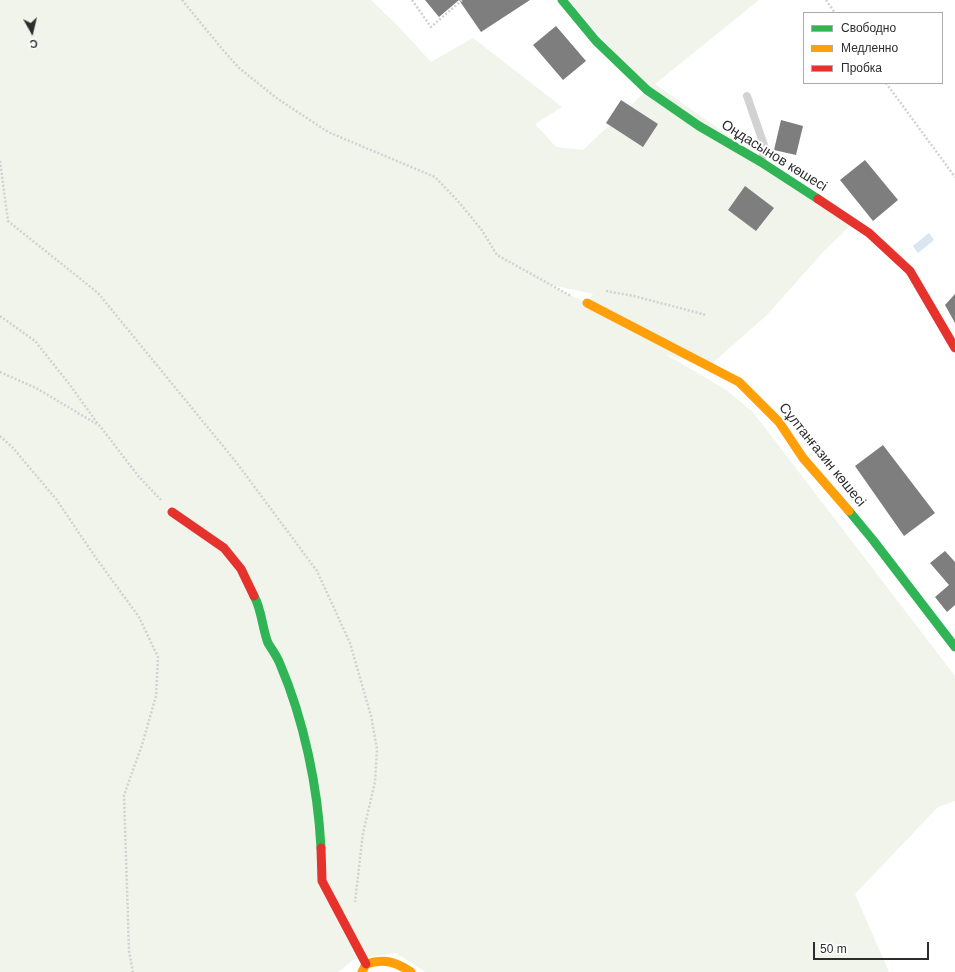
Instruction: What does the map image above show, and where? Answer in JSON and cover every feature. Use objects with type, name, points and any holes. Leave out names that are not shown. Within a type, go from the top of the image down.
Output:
[{"type":"street","name":"Оңдасынов көшесі","points":[[562,0],[596,41],[647,90],[699,126],[761,162],[869,233],[910,271],[955,348]]},
{"type":"street","name":"Сұлтанғазин көшесі","points":[[587,303],[708,367],[740,382],[779,422],[803,458],[873,540],[955,647]]},
{"type":"street","points":[[172,512],[224,548],[241,569],[256,599],[268,642],[280,663],[294,702],[305,742],[315,786],[320,830],[322,881],[364,968],[376,961],[385,960],[398,963],[411,972]]},
{"type":"lane","points":[[747,96],[765,148],[761,162]]},
{"type":"path","points":[[182,0],[239,68],[278,99],[328,132],[435,177],[457,200],[481,230],[497,255],[549,285],[587,303]]},
{"type":"path","points":[[412,0],[431,27],[462,0]]},
{"type":"path","points":[[826,0],[834,12]]},
{"type":"path","points":[[887,84],[955,177]]},
{"type":"path","points":[[604,291],[634,296],[706,315]]},
{"type":"path","points":[[0,316],[35,341],[139,477],[172,512]]},
{"type":"path","points":[[0,372],[36,388],[100,426]]},
{"type":"path","points":[[0,436],[13,448],[56,499],[96,558],[140,617],[158,657],[156,696],[142,745],[124,795],[129,951],[133,972]]},
{"type":"shaded area","points":[[0,0],[371,0],[397,25],[431,62],[473,38],[562,107],[535,124],[556,147],[583,150],[647,90],[569,0],[759,0],[655,84],[853,223],[823,252],[767,315],[708,367],[665,354],[725,389],[753,412],[955,676],[955,801],[938,807],[855,894],[889,972],[425,972],[396,953],[353,960],[338,972],[0,972]],"holes":[[[551,285],[593,294],[587,303]]]},
{"type":"shaded area","points":[[929,233],[934,240],[918,253],[913,246]]},
{"type":"building","points":[[425,0],[459,0],[439,17]]},
{"type":"building","points":[[459,0],[530,0],[481,32]]},
{"type":"building","points":[[556,26],[586,61],[563,80],[533,45]]},
{"type":"building","points":[[621,100],[658,124],[643,147],[606,123]]},
{"type":"building","points":[[781,120],[803,126],[796,155],[774,150]]},
{"type":"building","points":[[865,160],[898,200],[873,221],[840,180]]},
{"type":"building","points":[[745,186],[774,208],[756,231],[728,210]]},
{"type":"building","points":[[955,294],[955,323],[945,305]]},
{"type":"building","points":[[883,445],[935,513],[904,536],[855,466]]},
{"type":"building","points":[[945,551],[955,562],[955,605],[947,612],[935,597],[949,585],[930,563]]},
{"type":"traffic: fast","points":[[562,0],[596,41],[647,90],[699,126],[761,162],[818,199]]},
{"type":"traffic: fast","points":[[849,511],[955,647]]},
{"type":"traffic: fast","points":[[254,596],[259,607],[268,643],[279,661],[289,686],[303,731],[317,802],[321,848]]},
{"type":"traffic: slow","points":[[587,303],[739,382],[779,422],[803,458],[849,511]]},
{"type":"traffic: slow","points":[[362,972],[366,964],[379,961],[395,963],[411,972]]},
{"type":"traffic: jam","points":[[818,199],[869,233],[910,271],[955,348]]},
{"type":"traffic: jam","points":[[172,512],[224,548],[241,569],[254,596]]},
{"type":"traffic: jam","points":[[321,848],[322,881],[366,964]]}]
